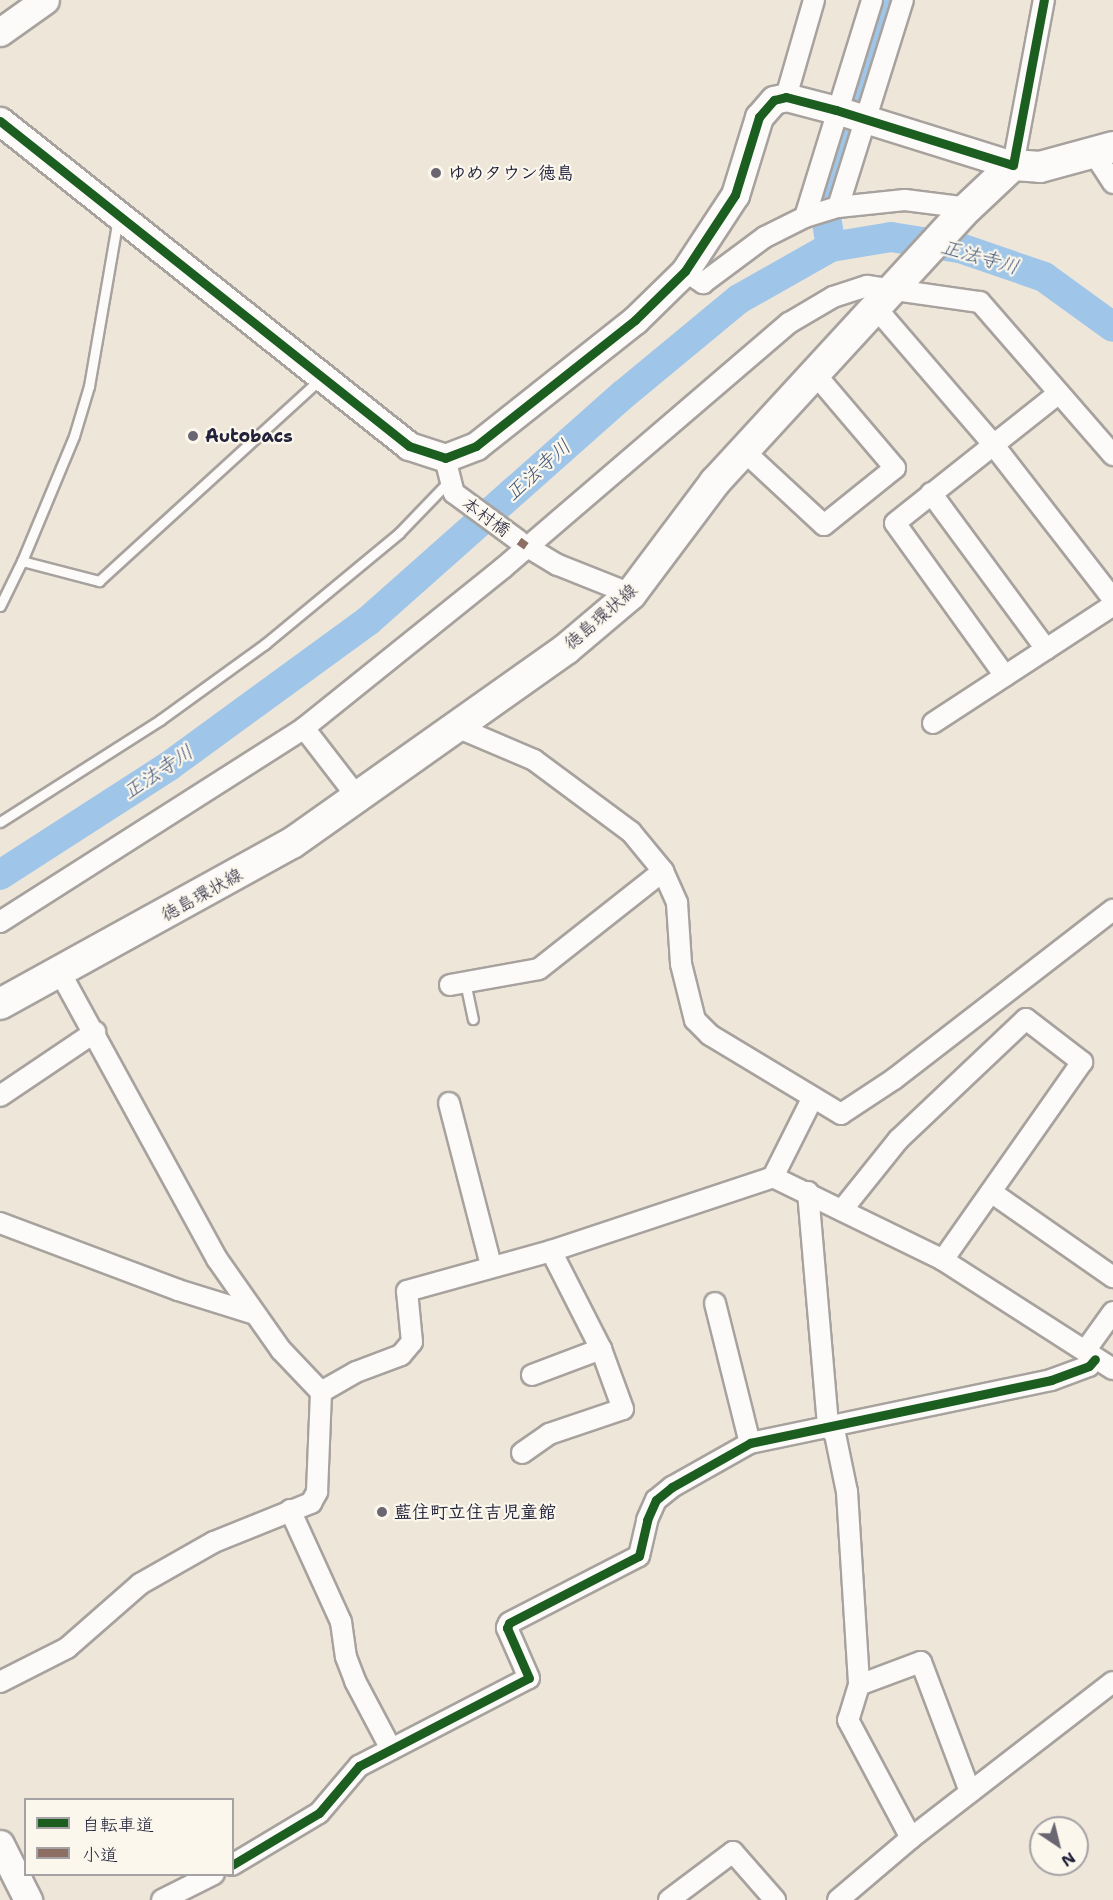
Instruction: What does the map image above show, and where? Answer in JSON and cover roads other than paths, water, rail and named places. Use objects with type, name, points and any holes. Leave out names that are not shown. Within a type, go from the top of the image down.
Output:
[{"type":"main road","points":[[1013,165],[1040,166],[1103,150]]},
{"type":"main road","name":"徳島環状線","points":[[0,1004],[256,865],[459,728],[610,615],[631,594],[715,482],[965,210],[1013,165]]},
{"type":"street","points":[[0,32],[45,0]]},
{"type":"street","points":[[786,97],[814,0]]},
{"type":"street","points":[[836,208],[850,114],[872,0]]},
{"type":"street","points":[[809,216],[850,114],[903,0]]},
{"type":"street","points":[[0,121],[449,478],[460,455],[485,439],[635,320],[685,271],[735,195],[764,106],[786,97],[850,114],[1013,165],[1044,0]]},
{"type":"street","points":[[1103,150],[1113,183]]},
{"type":"street","points":[[685,271],[703,283],[765,237],[809,216],[836,208],[905,200],[965,210]]},
{"type":"street","points":[[0,922],[304,729],[523,543],[789,323],[833,297],[867,286],[980,302],[1113,455]]},
{"type":"street","points":[[892,291],[992,443],[1113,599]]},
{"type":"street","points":[[744,451],[824,525],[895,468],[815,375]]},
{"type":"street","points":[[1005,676],[895,523],[992,443],[1059,393]]},
{"type":"street","name":"本村橋","points":[[449,478],[523,543],[558,565],[631,594]]},
{"type":"street","points":[[931,493],[1046,649]]},
{"type":"street","points":[[933,723],[1113,605]]},
{"type":"street","points":[[459,728],[534,760],[580,791],[631,832],[663,871],[677,903],[681,964],[695,1020],[710,1035],[841,1114],[894,1079],[1113,910]]},
{"type":"street","points":[[304,729],[358,798]]},
{"type":"street","points":[[457,984],[539,969],[663,871]]},
{"type":"street","points":[[0,1682],[67,1648],[140,1584],[214,1542],[311,1503],[317,1492],[321,1392],[252,1313],[165,1169],[95,1032],[60,972]]},
{"type":"street","points":[[842,1210],[898,1140],[1026,1019],[1082,1062],[943,1260]]},
{"type":"street","points":[[0,1096],[95,1032]]},
{"type":"street","points":[[773,1177],[813,1098]]},
{"type":"street","points":[[449,1103],[491,1265]]},
{"type":"street","points":[[321,1392],[356,1372],[400,1354],[412,1342],[407,1291],[491,1265],[551,1251],[773,1177],[808,1192],[943,1260],[1113,1369]]},
{"type":"street","points":[[808,1192],[828,1427],[836,1434],[847,1492],[859,1685],[848,1719],[911,1838]]},
{"type":"street","points":[[991,1192],[1113,1277]]},
{"type":"street","points":[[0,1223],[178,1290],[252,1313]]},
{"type":"street","points":[[522,1453],[549,1434],[623,1409],[601,1349],[551,1251]]},
{"type":"street","points":[[715,1303],[750,1443]]},
{"type":"street","points":[[234,1864],[319,1813],[360,1766],[529,1678],[507,1628],[509,1623],[639,1556],[646,1520],[657,1500],[750,1443],[1051,1380],[1089,1366],[1090,1355],[1113,1312]]},
{"type":"street","points":[[532,1375],[601,1349]]},
{"type":"street","points":[[290,1510],[341,1622],[346,1657],[354,1681],[391,1749]]},
{"type":"street","points":[[859,1685],[921,1662],[970,1792]]},
{"type":"street","points":[[838,1900],[911,1838],[1113,1682]]},
{"type":"street","points":[[0,1844],[28,1900]]},
{"type":"street","points":[[669,1900],[734,1852],[775,1900]]},
{"type":"street","points":[[162,1900],[211,1876]]},
{"type":"lane","points":[[0,606],[22,561],[74,436],[89,386],[119,216]]},
{"type":"lane","points":[[22,561],[99,581],[322,378]]},
{"type":"lane","points":[[0,822],[160,720],[265,644],[399,533],[449,478]]},
{"type":"lane","points":[[457,984],[473,1019]]},
{"type":"waterway","points":[[831,247],[823,198],[888,0]]},
{"type":"waterway","name":"正法寺川","points":[[0,875],[169,766],[368,621],[624,394],[739,299],[831,247],[891,237],[960,248],[1044,277],[1113,327]]},
{"type":"place","name":"ゆめタウン徳島","points":[[436,173]]},
{"type":"place","name":"Autobacs","points":[[193,436]]},
{"type":"place","name":"藍住町立住吉児童館","points":[[382,1512]]}]
